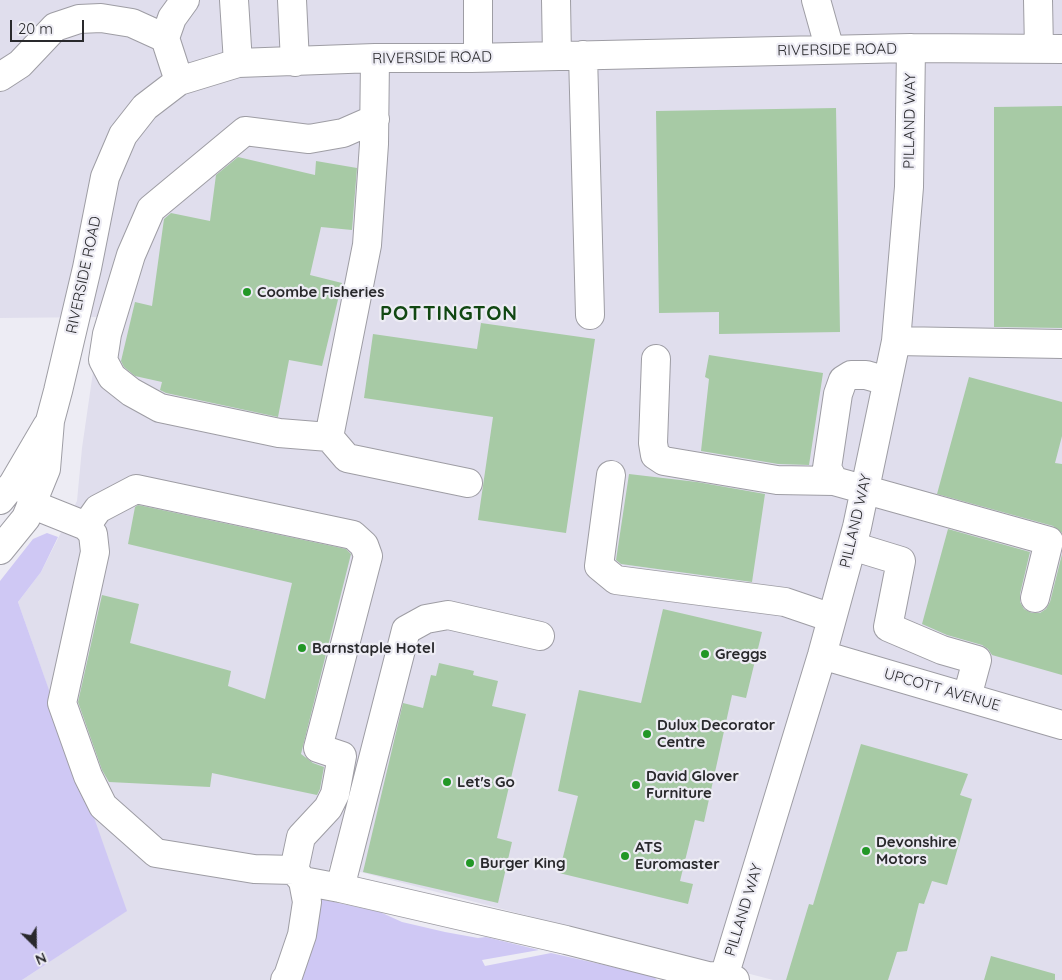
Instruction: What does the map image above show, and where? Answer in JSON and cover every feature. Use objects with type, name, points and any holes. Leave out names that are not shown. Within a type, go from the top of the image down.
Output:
[{"type":"street","points":[[180,81],[171,60],[165,38],[172,18],[185,0]]},
{"type":"street","points":[[234,0],[238,63]]},
{"type":"street","points":[[292,0],[295,62]]},
{"type":"street","points":[[478,0],[478,58]]},
{"type":"street","points":[[556,0],[570,56],[590,315]]},
{"type":"street","points":[[816,0],[830,50]]},
{"type":"street","points":[[1038,0],[1051,49]]},
{"type":"street","points":[[0,77],[20,64],[55,27],[79,18],[101,18],[132,23],[165,38]]},
{"type":"street","name":"RIVERSIDE ROAD","points":[[0,550],[26,518],[46,468],[50,421],[83,286],[105,178],[123,135],[145,107],[180,81],[238,63],[375,58],[478,58],[911,48],[1051,49]]},
{"type":"street","name":"PILLAND WAY","points":[[727,979],[852,546],[896,341],[909,187],[911,48]]},
{"type":"street","points":[[329,437],[367,245],[374,144],[375,58]]},
{"type":"street","points":[[375,119],[343,133],[309,139],[245,131],[151,209],[131,255],[108,334],[103,360],[112,377],[132,392],[160,408],[279,433],[329,437],[347,458],[468,483]]},
{"type":"street","points":[[896,341],[1062,344]]},
{"type":"street","points":[[656,359],[654,443],[655,455],[664,461],[777,480],[834,481],[865,488],[1049,542],[1035,598]]},
{"type":"street","points":[[834,481],[827,468],[838,394],[843,380],[851,375],[866,375],[887,381]]},
{"type":"street","name":"RIVERSIDE ROAD","points":[[0,500],[13,484],[50,421]]},
{"type":"street","points":[[611,475],[599,566],[616,580],[785,602],[832,618]]},
{"type":"street","points":[[86,526],[98,509],[136,489],[353,535],[364,545],[368,556],[318,748],[342,756],[335,794],[328,808],[302,837],[299,876],[307,902],[302,935],[285,980]]},
{"type":"street","points":[[31,504],[86,526],[93,534],[95,552],[62,703],[88,776],[103,806],[156,853],[299,876],[340,888],[727,979]]},
{"type":"street","points":[[852,546],[901,561],[888,627],[942,650],[977,660],[967,696]]},
{"type":"street","points":[[340,888],[406,630],[426,619],[448,615],[540,636]]},
{"type":"street","name":"UPCOTT AVENUE","points":[[822,655],[967,696],[1062,726]]},
{"type":"shaded area","points":[[0,0],[1062,0],[1062,980],[773,980],[330,864],[302,980],[22,980],[126,911],[18,602],[41,572],[77,501],[82,448],[101,317],[0,318]]},
{"type":"shaded area","points":[[47,533],[58,537],[41,572],[18,602],[127,911],[22,980],[0,980],[0,581],[33,539]]},
{"type":"shaded area","points":[[320,899],[380,912],[402,922],[478,938],[486,937],[539,950],[482,960],[485,966],[551,953],[653,976],[657,980],[296,980]]},
{"type":"building","points":[[1062,106],[1062,328],[994,327],[994,107]]},
{"type":"building","points":[[836,108],[840,332],[719,334],[719,312],[659,313],[656,111]]},
{"type":"building","name":"Coombe Fisheries","points":[[238,157],[315,175],[316,161],[357,168],[352,230],[321,227],[310,275],[342,283],[322,366],[289,360],[278,417],[166,393],[160,390],[162,382],[135,376],[124,367],[121,361],[135,302],[152,306],[164,219],[171,213],[210,221],[216,175]]},
{"type":"building","points":[[481,323],[595,339],[566,533],[478,520],[493,417],[364,398],[373,334],[477,349]]},
{"type":"building","points":[[709,355],[823,373],[809,465],[778,464],[701,451],[709,379],[705,377]]},
{"type":"building","points":[[969,377],[1062,402],[1062,436],[1055,463],[1062,464],[1062,533],[1053,526],[937,494]]},
{"type":"building","points":[[629,474],[697,482],[765,494],[752,582],[621,564],[616,560]]},
{"type":"building","name":"Barnstaple Hotel","points":[[138,505],[346,549],[351,554],[301,754],[313,763],[324,767],[317,795],[212,773],[210,787],[109,782],[102,770],[78,702],[102,595],[139,604],[130,643],[231,671],[228,686],[265,699],[292,583],[128,544],[135,507]]},
{"type":"building","points":[[948,529],[1030,552],[1020,594],[1020,602],[1024,609],[1032,613],[1040,613],[1046,609],[1050,602],[1062,554],[1062,675],[992,655],[982,645],[947,635],[922,624]]},
{"type":"building","points":[[663,609],[762,632],[746,698],[732,695],[704,822],[695,820],[680,881],[693,884],[688,904],[559,873],[578,796],[558,791],[579,690],[641,703]]},
{"type":"building","name":"Let's Go","points":[[439,663],[474,671],[473,675],[498,681],[492,706],[526,714],[497,838],[512,842],[498,903],[363,872],[403,703],[423,708],[431,675],[436,676]]},
{"type":"building","points":[[861,744],[968,774],[960,795],[972,799],[947,885],[932,881],[924,904],[919,903],[907,951],[897,952],[888,980],[786,980],[809,904],[813,905]]},
{"type":"building","points":[[991,956],[1055,974],[1055,980],[984,980]]},
{"type":"place","name":"Coombe Fisheries","points":[[247,292]]},
{"type":"place","name":"Barnstaple Hotel","points":[[302,648]]},
{"type":"place","name":"Greggs","points":[[705,654]]},
{"type":"place","name":"Dulux Decorator Centre","points":[[647,734]]},
{"type":"place","name":"Let's Go","points":[[447,782]]},
{"type":"place","name":"David Glover Furniture","points":[[636,785]]},
{"type":"place","name":"Devonshire Motors","points":[[866,851]]},
{"type":"place","name":"ATS Euromaster","points":[[625,856]]},
{"type":"place","name":"Burger King","points":[[470,863]]},
{"type":"district","name":"POTTINGTON","points":[[449,314]]}]
